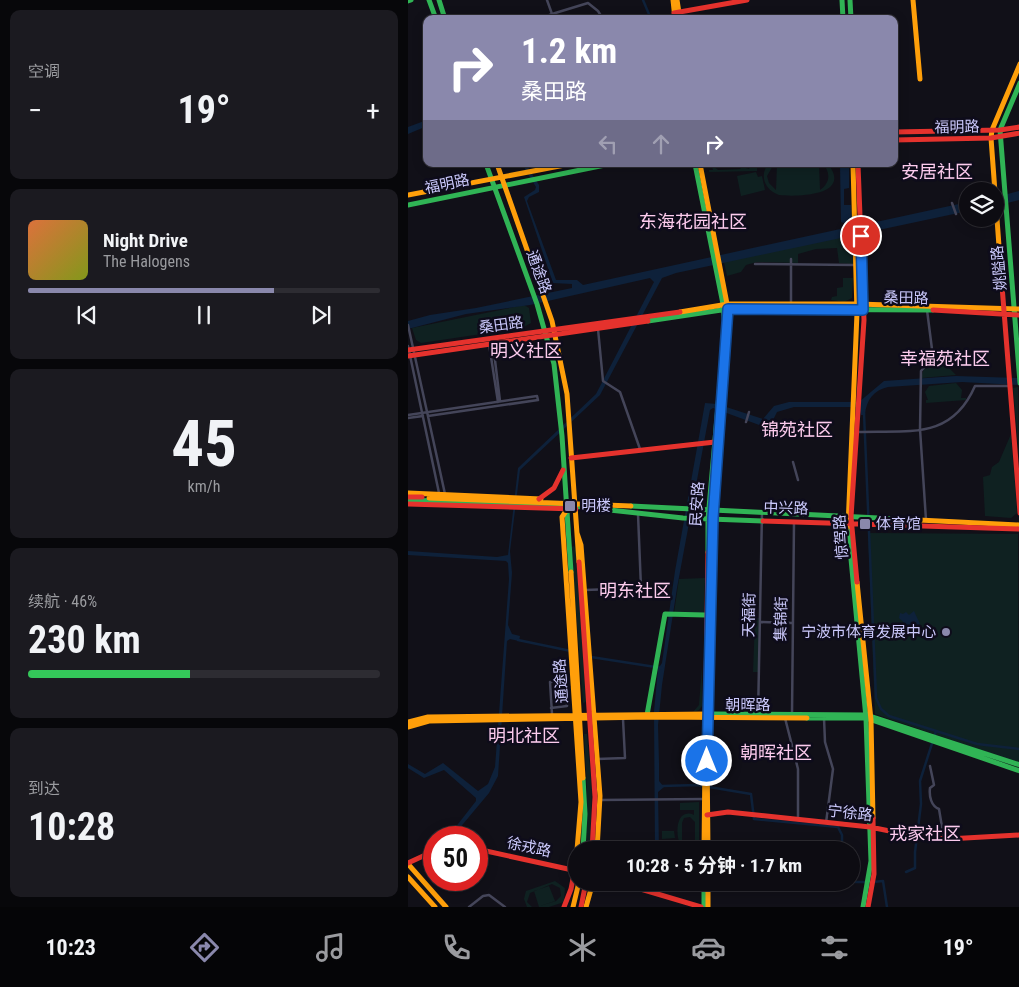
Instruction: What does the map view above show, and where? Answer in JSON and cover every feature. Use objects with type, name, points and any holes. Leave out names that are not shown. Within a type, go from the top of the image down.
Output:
[{"type":"main road","points":[[429,0],[435,15]]},
{"type":"main road","points":[[438,0],[444,15]]},
{"type":"main road","points":[[673,0],[677,15]]},
{"type":"main road","points":[[677,0],[677,15]]},
{"type":"main road","points":[[681,15],[746,0]]},
{"type":"main road","points":[[842,0],[843,15]]},
{"type":"main road","points":[[850,0],[851,15]]},
{"type":"main road","points":[[913,0],[920,79]]},
{"type":"main road","points":[[996,182],[991,138],[992,130],[1020,64]]},
{"type":"main road","points":[[1000,130],[1020,83]]},
{"type":"main road","name":"福明路","points":[[898,132],[1000,130],[1020,127]]},
{"type":"main road","name":"姚隘路","points":[[1000,130],[1017,309],[1020,383]]},
{"type":"main road","name":"福明路","points":[[898,140],[991,138],[1020,133]]},
{"type":"main road","name":"通途路","points":[[487,167],[537,304],[554,364],[562,436],[573,646],[572,658],[578,714]]},
{"type":"main road","name":"通途路","points":[[498,167],[555,332],[568,415],[573,505],[589,651],[588,664]]},
{"type":"main road","name":"福明路","points":[[408,195],[555,167]]},
{"type":"main road","name":"福明路","points":[[408,205],[586,167]]},
{"type":"main road","name":"民安路","points":[[696,167],[726,307],[721,401],[710,518],[705,615],[706,841]]},
{"type":"main road","name":"民安路","points":[[700,167],[714,251]]},
{"type":"main road","name":"惊驾路","points":[[853,167],[858,224]]},
{"type":"main road","name":"惊驾路","points":[[858,167],[860,307],[848,516],[869,717],[872,827],[868,907]]},
{"type":"main road","name":"姚隘路","points":[[998,227],[1010,384]]},
{"type":"main road","name":"惊驾路","points":[[858,236],[856,265],[860,307]]},
{"type":"main road","name":"桑田路","points":[[410,352],[491,344],[555,332],[726,307],[791,304],[1017,316]]},
{"type":"main road","name":"桑田路","points":[[726,307],[1017,309]]},
{"type":"main road","name":"桑田路","points":[[555,332],[628,321]]},
{"type":"main road","name":"桑田路","points":[[410,352],[546,334]]},
{"type":"main road","points":[[1010,384],[1020,512]]},
{"type":"main road","name":"惊驾路","points":[[848,516],[857,432],[855,410]]},
{"type":"main road","points":[[571,458],[717,442]]},
{"type":"main road","points":[[539,499],[548,495],[555,488],[564,466]]},
{"type":"main road","points":[[408,498],[446,495],[504,503]]},
{"type":"main road","name":"中兴路","points":[[408,498],[573,505],[683,518],[849,523],[872,521],[1020,525]]},
{"type":"main road","name":"中兴路","points":[[526,504],[539,499],[566,506],[573,505]]},
{"type":"main road","name":"中兴路","points":[[582,506],[848,516],[861,517],[872,521],[1020,529]]},
{"type":"main road","name":"民安路","points":[[705,715],[710,518]]},
{"type":"main road","name":"通途路","points":[[583,590],[585,646],[592,717],[595,796],[592,841]]},
{"type":"main road","points":[[648,715],[666,614],[705,615]]},
{"type":"main road","name":"通途路","points":[[573,646],[576,662],[581,802],[578,841]]},
{"type":"main road","name":"朝晖路","points":[[508,718],[552,714],[623,718],[648,715]]},
{"type":"main road","name":"朝晖路","points":[[408,722],[428,718],[578,720],[592,717],[648,715],[869,717],[1020,772]]},
{"type":"main road","name":"朝晖路","points":[[758,716],[785,718],[792,716],[824,718],[869,717]]},
{"type":"main road","name":"通途路","points":[[592,717],[600,800],[598,841]]},
{"type":"main road","name":"朝晖路","points":[[408,727],[429,721],[491,718]]},
{"type":"main road","name":"通途路","points":[[578,720],[585,814],[584,841]]},
{"type":"main road","name":"朝晖路","points":[[933,739],[1020,765]]},
{"type":"main road","name":"民安路","points":[[705,793],[706,841]]},
{"type":"main road","name":"宁徐路","points":[[707,815],[728,812],[872,827],[911,836],[944,839],[1020,835]]},
{"type":"main road","name":"徐戎路","points":[[488,851],[568,868]]},
{"type":"main road","points":[[423,856],[408,863],[446,907]]},
{"type":"main road","points":[[408,877],[435,907]]},
{"type":"main road","name":"惊驾路","points":[[863,907],[869,888]]},
{"type":"main road","points":[[564,907],[570,891]]},
{"type":"main road","points":[[573,907],[577,891]]},
{"type":"main road","points":[[581,907],[584,891]]},
{"type":"main road","points":[[586,907],[590,891]]},
{"type":"main road","points":[[642,891],[702,907],[703,891]]},
{"type":"main road","points":[[708,891],[708,907]]},
{"type":"street","points":[[547,0],[552,14],[588,3],[600,15]]},
{"type":"street","points":[[952,203],[956,214]]},
{"type":"street","points":[[791,259],[791,304]]},
{"type":"street","points":[[755,264],[856,265]]},
{"type":"street","points":[[926,522],[920,429],[920,376],[923,367],[933,357],[927,310]]},
{"type":"street","points":[[408,325],[410,352],[439,495]]},
{"type":"street","points":[[598,327],[603,381],[620,392],[640,449]]},
{"type":"street","points":[[491,344],[499,404]]},
{"type":"street","points":[[410,352],[428,414],[446,495]]},
{"type":"street","points":[[857,432],[920,429],[947,423],[968,403],[975,386],[1010,384]]},
{"type":"street","points":[[408,417],[538,400],[537,396],[499,404]]},
{"type":"street","points":[[746,422],[749,412]]},
{"type":"street","points":[[793,462],[798,480]]},
{"type":"street","name":"天福街","points":[[758,716],[762,512]]},
{"type":"street","points":[[583,590],[641,588],[638,514]]},
{"type":"street","name":"集锦街","points":[[792,716],[794,521]]},
{"type":"street","points":[[760,622],[792,623]]},
{"type":"street","points":[[551,708],[567,706],[566,684],[563,681],[550,682],[551,708],[552,714]]},
{"type":"street","points":[[597,759],[625,758],[623,718]]},
{"type":"street","points":[[785,718],[798,768],[798,820]]},
{"type":"street","points":[[824,718],[825,742],[833,770],[826,823]]},
{"type":"street","points":[[930,766],[934,785],[930,788],[930,792],[933,804],[939,809],[944,839]]},
{"type":"street","points":[[600,800],[704,799]]},
{"type":"street","points":[[469,907],[484,896],[489,895],[505,907]]},
{"type":"shaded area","points":[[712,167],[718,170],[757,167],[757,171],[709,172],[709,170],[713,170]]},
{"type":"shaded area","points":[[766,167],[772,167],[767,176],[769,183],[776,190],[777,167],[819,167],[820,190],[826,184],[828,178],[825,167],[830,167],[834,175],[833,183],[820,192],[809,195],[779,195],[767,186],[764,178]]},
{"type":"shaded area","points":[[756,172],[758,177],[762,176],[765,190],[741,196],[737,176]]},
{"type":"shaded area","points":[[854,234],[855,260],[853,264],[839,263],[837,248],[816,249],[798,254],[798,263],[757,262],[746,265],[741,272],[727,276],[724,262]]},
{"type":"shaded area","points":[[843,278],[853,278],[852,298],[844,302],[831,300],[832,297],[837,296],[837,288],[843,287]]},
{"type":"shaded area","points":[[524,305],[529,308],[531,323],[522,328],[421,343],[416,340],[412,328]]},
{"type":"shaded area","points":[[933,360],[945,364],[956,375],[921,378],[924,368]]},
{"type":"shaded area","points":[[956,383],[962,390],[961,398],[966,398],[966,400],[926,403],[926,400],[928,400],[925,392],[929,386]]},
{"type":"shaded area","points":[[1018,387],[1019,454],[1013,388]]},
{"type":"shaded area","points":[[1011,434],[1017,513],[1011,518],[985,516],[983,477],[990,475],[992,467],[999,462]]},
{"type":"shaded area","name":"宁波市体育发展中心","points":[[868,533],[1018,534],[1019,763],[875,714]]},
{"type":"shaded area","points":[[574,546],[576,550],[586,702],[583,703],[571,547]]},
{"type":"shaded area","points":[[705,578],[704,614],[674,613],[679,579]]},
{"type":"shaded area","points":[[751,618],[759,618],[758,672],[753,672],[755,620]]},
{"type":"shaded area","points":[[702,666],[702,706],[699,710],[693,712],[699,705]]},
{"type":"shaded area","points":[[584,734],[587,734],[592,790],[590,841],[586,841],[587,790]]},
{"type":"shaded area","points":[[699,802],[699,841],[695,841],[695,822],[690,817],[684,818],[682,823],[682,841],[679,841],[677,833],[679,820],[687,814],[694,815],[694,810],[680,810],[680,803]]},
{"type":"shaded area","points":[[662,831],[674,831],[675,838],[662,839]]},
{"type":"shaded area","points":[[555,881],[565,888],[564,902],[549,907],[539,907],[534,891],[530,893],[527,902],[532,907],[527,907],[524,899],[526,891]],"holes":[[[552,884],[560,888],[561,896],[556,901],[540,906],[555,901],[549,886],[539,889]]]},
{"type":"water","points":[[423,121],[423,128],[408,134],[408,127]]},
{"type":"water","points":[[524,167],[528,167],[539,185],[539,192],[529,197],[527,201],[556,280],[577,280],[583,285],[845,228],[846,224],[841,222],[840,167],[849,167],[849,188],[844,189],[844,205],[851,205],[853,227],[959,204],[959,213],[676,273],[662,278],[600,395],[520,470],[510,551],[512,573],[508,625],[512,634],[520,636],[519,641],[510,639],[507,641],[498,776],[489,793],[461,826],[456,826],[476,801],[476,798],[444,770],[424,778],[408,768],[408,764],[425,774],[443,763],[478,791],[488,784],[495,767],[509,579],[508,563],[506,561],[408,555],[408,551],[497,557],[508,555],[518,468],[596,394],[654,282],[650,278],[530,305],[466,314],[408,329],[408,321],[430,315],[476,308],[572,288],[572,284],[553,283],[524,197],[535,190],[536,187]]},
{"type":"water","points":[[1019,191],[1019,200],[1004,204],[1004,195]]},
{"type":"water","points":[[956,376],[1019,378],[1019,385],[962,382],[888,387],[883,388],[872,396],[867,405],[865,415],[861,415],[859,407],[794,407],[777,412],[771,424],[765,427],[713,408],[710,410],[677,588],[662,685],[658,725],[659,781],[664,787],[658,792],[659,841],[655,841],[654,711],[658,669],[662,663],[675,571],[705,403],[717,404],[763,419],[774,406],[789,402],[859,402],[884,381]]},
{"type":"water","points":[[914,611],[920,624],[916,634],[899,618],[900,613],[906,612],[909,615]]},
{"type":"waterway","points":[[643,0],[649,15]]},
{"type":"waterway","points":[[864,413],[876,698],[881,709],[889,716],[977,744],[1020,749]]},
{"type":"waterway","points":[[518,640],[571,651]]},
{"type":"waterway","points":[[591,657],[662,668]]},
{"type":"waterway","points":[[906,872],[915,868],[921,804],[920,781],[936,731]]},
{"type":"waterway","points":[[662,786],[697,785],[751,794],[754,819],[838,827],[842,835],[842,841]]},
{"type":"waterway","points":[[873,882],[883,881],[887,907]]},
{"type":"waterway","points":[[860,882],[867,882]]},
{"type":"traffic: fast","points":[[429,0],[435,15]]},
{"type":"traffic: fast","points":[[439,0],[444,15]]},
{"type":"traffic: fast","points":[[842,0],[843,15]]},
{"type":"traffic: fast","points":[[850,0],[851,15]]},
{"type":"traffic: fast","points":[[1020,83],[1000,130],[1020,383]]},
{"type":"traffic: fast","points":[[487,167],[537,304],[554,364],[562,436],[571,572]]},
{"type":"traffic: fast","points":[[408,205],[595,167]]},
{"type":"traffic: fast","points":[[696,167],[723,304],[725,327],[708,519],[708,552]]},
{"type":"traffic: fast","points":[[648,321],[728,309],[933,310]]},
{"type":"traffic: fast","points":[[708,655],[713,518],[720,421]]},
{"type":"traffic: fast","points":[[408,500],[573,506],[683,518],[763,521]]},
{"type":"traffic: fast","points":[[631,506],[899,519]]},
{"type":"traffic: fast","points":[[848,527],[866,718],[871,861],[863,907]]},
{"type":"traffic: fast","points":[[647,715],[665,614],[705,615]]},
{"type":"traffic: fast","points":[[708,714],[866,715],[1020,765]]},
{"type":"traffic: fast","points":[[807,718],[866,718],[1020,771]]},
{"type":"traffic: fast","points":[[583,778],[585,814],[584,841]]},
{"type":"traffic: fast","points":[[704,891],[704,907]]},
{"type":"traffic: slow","points":[[673,0],[675,15]]},
{"type":"traffic: slow","points":[[677,0],[679,15]]},
{"type":"traffic: slow","points":[[913,0],[920,79]]},
{"type":"traffic: slow","points":[[1001,273],[991,138],[992,130],[1020,64]]},
{"type":"traffic: slow","points":[[498,167],[552,321],[567,394],[579,562]]},
{"type":"traffic: slow","points":[[408,195],[554,167]]},
{"type":"traffic: slow","points":[[701,167],[728,309],[720,421]]},
{"type":"traffic: slow","points":[[848,527],[857,313],[853,167]]},
{"type":"traffic: slow","points":[[680,312],[728,304],[857,304],[1020,309]]},
{"type":"traffic: slow","points":[[408,493],[541,499]]},
{"type":"traffic: slow","points":[[429,498],[631,506]]},
{"type":"traffic: slow","points":[[566,511],[562,517],[581,802],[578,841]]},
{"type":"traffic: slow","points":[[899,519],[1020,525]]},
{"type":"traffic: slow","points":[[577,533],[581,545],[600,796],[598,841]]},
{"type":"traffic: slow","points":[[571,572],[583,778]]},
{"type":"traffic: slow","points":[[857,582],[871,720],[873,818]]},
{"type":"traffic: slow","points":[[408,722],[428,717],[708,714]]},
{"type":"traffic: slow","points":[[408,727],[429,721],[651,717],[807,718]]},
{"type":"traffic: slow","points":[[707,752],[708,841]]},
{"type":"traffic: slow","points":[[704,841],[705,759]]},
{"type":"traffic: slow","points":[[408,864],[446,907]]},
{"type":"traffic: slow","points":[[408,877],[435,907]]},
{"type":"traffic: slow","points":[[573,907],[577,891]]},
{"type":"traffic: slow","points":[[586,907],[590,891]]},
{"type":"traffic: slow","points":[[708,891],[708,907]]},
{"type":"traffic: jam","points":[[674,13],[747,0]]},
{"type":"traffic: jam","points":[[898,132],[1000,130],[1020,127]]},
{"type":"traffic: jam","points":[[898,140],[991,138],[1020,133]]},
{"type":"traffic: jam","points":[[857,582],[851,517],[864,320],[858,167]]},
{"type":"traffic: jam","points":[[1001,273],[1020,513]]},
{"type":"traffic: jam","points":[[933,310],[1020,315]]},
{"type":"traffic: jam","points":[[408,350],[680,312]]},
{"type":"traffic: jam","points":[[408,356],[648,321]]},
{"type":"traffic: jam","points":[[571,458],[715,442]]},
{"type":"traffic: jam","points":[[539,499],[554,488],[563,470]]},
{"type":"traffic: jam","points":[[408,497],[422,497]]},
{"type":"traffic: jam","points":[[408,504],[576,509]]},
{"type":"traffic: jam","points":[[763,521],[1020,529]]},
{"type":"traffic: jam","points":[[705,759],[708,552]]},
{"type":"traffic: jam","points":[[579,562],[595,797],[593,841]]},
{"type":"traffic: jam","points":[[707,815],[728,812],[870,827],[919,837],[948,839],[1020,835]]},
{"type":"traffic: jam","points":[[868,907],[874,874],[873,818]]},
{"type":"traffic: jam","points":[[488,851],[568,869]]},
{"type":"traffic: jam","points":[[408,863],[423,856]]},
{"type":"traffic: jam","points":[[564,907],[570,891]]},
{"type":"traffic: jam","points":[[581,907],[584,891]]},
{"type":"traffic: jam","points":[[647,891],[701,907]]},
{"type":"place","name":"明楼","points":[[570,506]]},
{"type":"place","name":"体育馆","points":[[865,524]]},
{"type":"place","name":"宁波市体育发展中心","points":[[946,632]]},
{"type":"district","name":"安居社区","points":[[937,171]]},
{"type":"district","name":"东海花园社区","points":[[693,221]]},
{"type":"district","name":"明义社区","points":[[526,350]]},
{"type":"district","name":"幸福苑社区","points":[[945,358]]},
{"type":"district","name":"锦苑社区","points":[[797,429]]},
{"type":"district","name":"明东社区","points":[[635,590]]},
{"type":"district","name":"明北社区","points":[[524,735]]},
{"type":"district","name":"朝晖社区","points":[[776,752]]},
{"type":"district","name":"戎家社区","points":[[925,833]]},
{"type":"route","points":[[707,761],[706,717],[713,518],[723,402],[728,309],[863,310],[861,236]]}]
